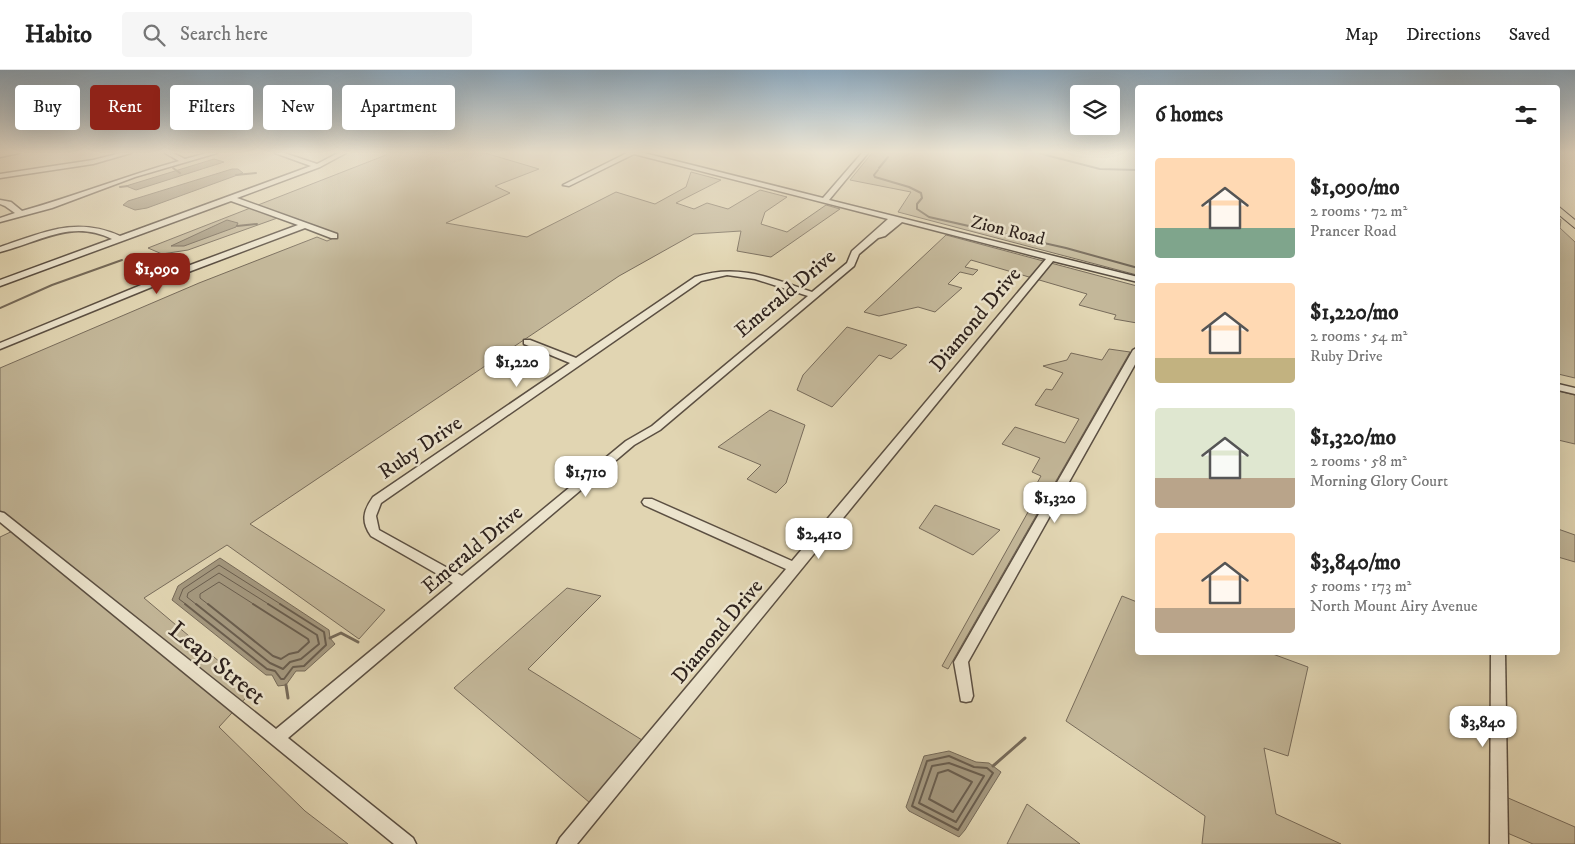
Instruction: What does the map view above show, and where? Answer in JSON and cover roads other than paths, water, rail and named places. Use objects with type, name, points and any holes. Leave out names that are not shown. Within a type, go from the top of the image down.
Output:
[{"type":"main road","points":[[1560,211],[1575,225]]},
{"type":"street","points":[[0,220],[93,189]]},
{"type":"street","points":[[0,283],[254,189]]},
{"type":"street","name":"Zion Road","points":[[781,189],[1135,279]]},
{"type":"street","points":[[825,200],[834,189]]},
{"type":"street","points":[[230,198],[334,236]]},
{"type":"street","points":[[0,202],[8,204],[21,214]]},
{"type":"street","name":"Emerald Drive","points":[[276,739],[630,443],[656,428],[853,262],[856,252],[897,219]]},
{"type":"street","points":[[0,346],[188,269],[306,225]]},
{"type":"street","points":[[0,250],[50,234],[75,229],[98,230],[119,239]]},
{"type":"street","name":"Diamond Drive","points":[[566,844],[1051,258]]},
{"type":"street","name":"Ruby Drive","points":[[463,583],[375,533],[369,524],[369,518],[374,504],[385,493],[694,281],[707,275],[724,272],[740,273],[813,295]]},
{"type":"street","points":[[527,342],[577,362]]},
{"type":"street","points":[[966,696],[961,662],[1135,355]]},
{"type":"street","points":[[1560,387],[1575,391]]},
{"type":"street","points":[[648,502],[795,568]]},
{"type":"street","name":"Leap Street","points":[[0,516],[407,844]]},
{"type":"street","points":[[1498,655],[1499,844]]},
{"type":"water","points":[[167,189],[199,189],[147,208],[135,210],[123,205],[128,201]]},
{"type":"water","points":[[227,220],[238,223],[236,227],[184,246],[171,246]]},
{"type":"water","points":[[220,558],[329,630],[330,638],[335,644],[305,671],[296,671],[286,685],[278,686],[272,675],[266,675],[172,600],[178,586]]},
{"type":"water","points":[[949,751],[976,762],[989,763],[1001,772],[959,837],[909,811],[906,807],[924,756]]},
{"type":"waterway","points":[[913,189],[921,193],[922,198],[917,204],[917,209],[929,217],[1066,248],[1135,267]]},
{"type":"waterway","points":[[237,226],[257,224]]},
{"type":"waterway","points":[[0,308],[52,285],[122,260]]},
{"type":"waterway","points":[[330,638],[341,633],[358,642]]},
{"type":"waterway","points":[[286,685],[288,698]]},
{"type":"waterway","points":[[993,766],[1025,738]]}]
